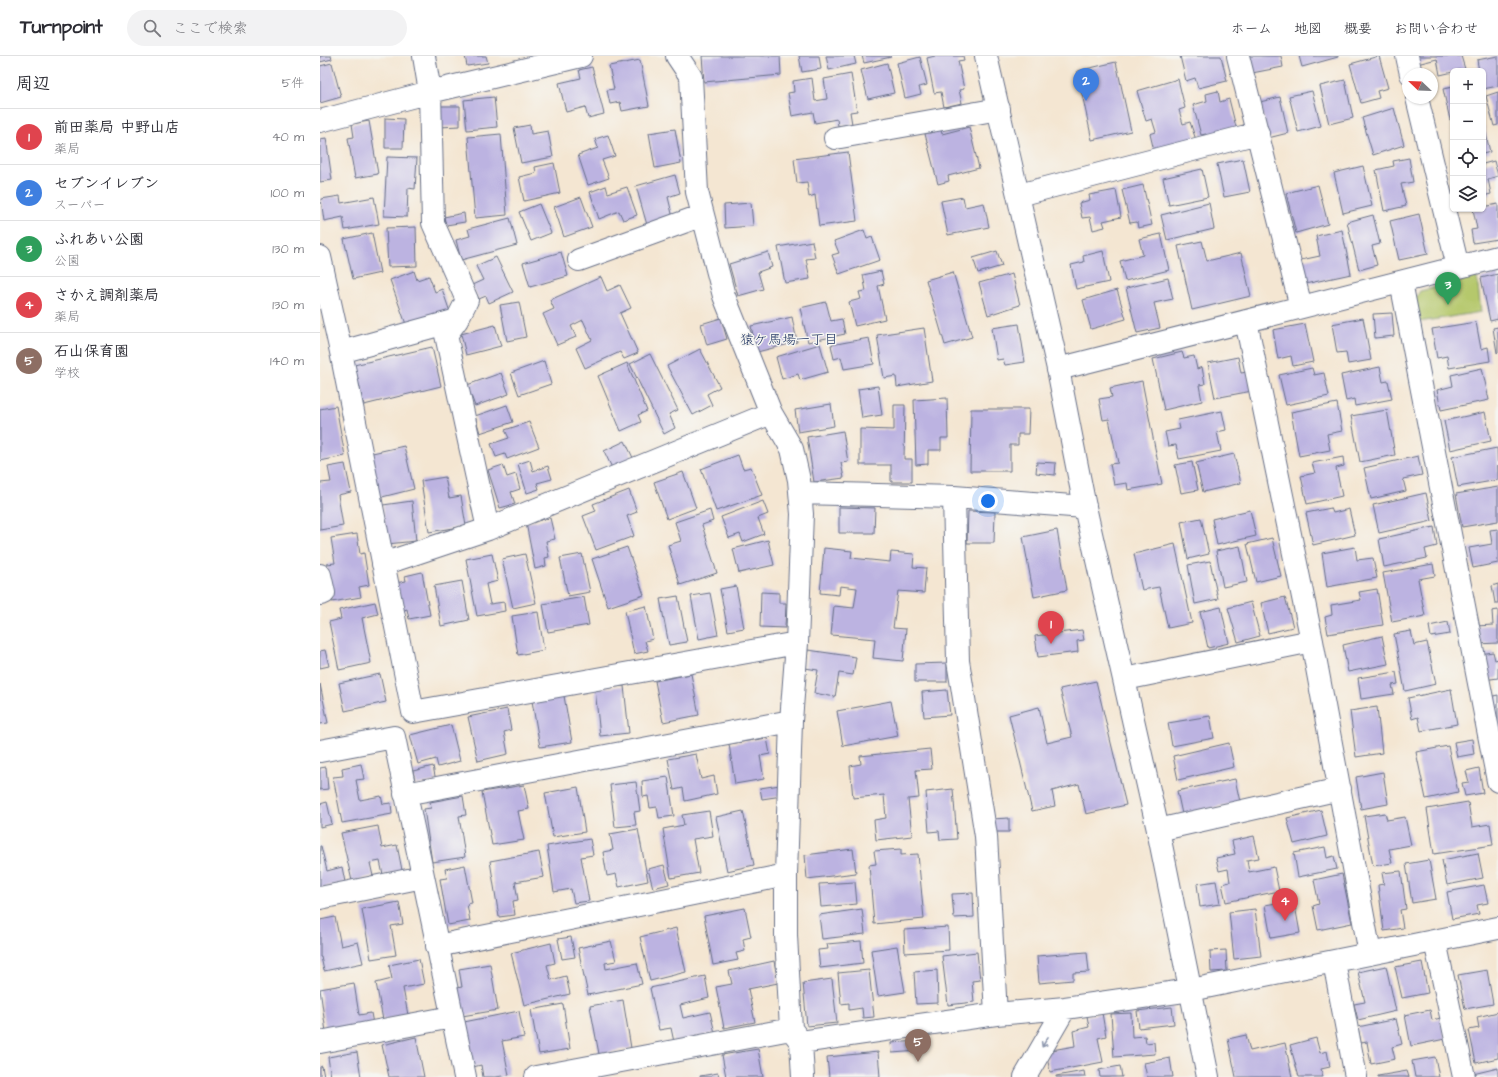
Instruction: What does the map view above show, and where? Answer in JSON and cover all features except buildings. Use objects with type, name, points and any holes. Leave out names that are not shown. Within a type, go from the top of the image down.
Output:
[{"type":"street","points":[[424,56],[430,92],[433,223],[467,300],[457,320],[446,335],[488,529]]},
{"type":"street","points":[[320,121],[430,92],[581,56]]},
{"type":"street","points":[[677,56],[691,77],[696,192],[724,296],[771,413],[792,449],[800,480],[802,514],[786,875],[786,934],[796,1036],[803,1077]]},
{"type":"street","points":[[986,56],[1058,369],[1086,507],[1158,830],[1208,1077]]},
{"type":"street","points":[[1238,56],[1301,307]]},
{"type":"street","points":[[1407,56],[1410,68]]},
{"type":"street","points":[[1418,104],[1458,267]]},
{"type":"street","points":[[835,138],[999,109]]},
{"type":"street","points":[[1019,195],[1258,133]]},
{"type":"street","points":[[579,260],[703,215]]},
{"type":"street","points":[[320,257],[341,352],[413,712],[797,643]]},
{"type":"street","points":[[1058,369],[1498,257]]},
{"type":"street","points":[[1402,282],[1498,781]]},
{"type":"street","points":[[341,352],[457,320]]},
{"type":"street","points":[[1246,321],[1312,641],[1370,954]]},
{"type":"street","points":[[383,564],[488,529],[771,413]]},
{"type":"street","points":[[800,493],[954,497],[1086,507]]},
{"type":"street","points":[[954,497],[958,661],[986,836],[996,1014]]},
{"type":"street","points":[[320,575],[324,593],[320,594]]},
{"type":"street","points":[[1125,679],[1312,641]]},
{"type":"street","points":[[405,794],[792,721]]},
{"type":"street","points":[[320,751],[394,737],[465,1077]]},
{"type":"street","points":[[1158,830],[1340,789]]},
{"type":"street","points":[[437,946],[786,875]]},
{"type":"street","points":[[320,898],[423,877]]},
{"type":"street","points":[[536,1077],[796,1036],[1065,1008],[1191,990],[1498,928]]},
{"type":"street","points":[[1435,941],[1464,1077]]},
{"type":"street","points":[[1334,962],[1356,1077]]},
{"type":"street","points":[[1025,1077],[1065,1008]]},
{"type":"street","points":[[320,1042],[452,1017]]},
{"type":"green space","points":[[1477,277],[1481,312],[1419,322],[1415,299],[1420,291]]},
{"type":"place","name":"セブンイレブン","points":[[1086,101]]},
{"type":"place","name":"ふれあい公園","points":[[1448,305]]},
{"type":"place","name":"前田薬局 中野山店","points":[[1051,644]]},
{"type":"place","name":"さかえ調剤薬局","points":[[1285,921]]},
{"type":"place","name":"石山保育園","points":[[918,1062]]},
{"type":"district","name":"猿ケ馬場一丁目","points":[[789,339]]}]
